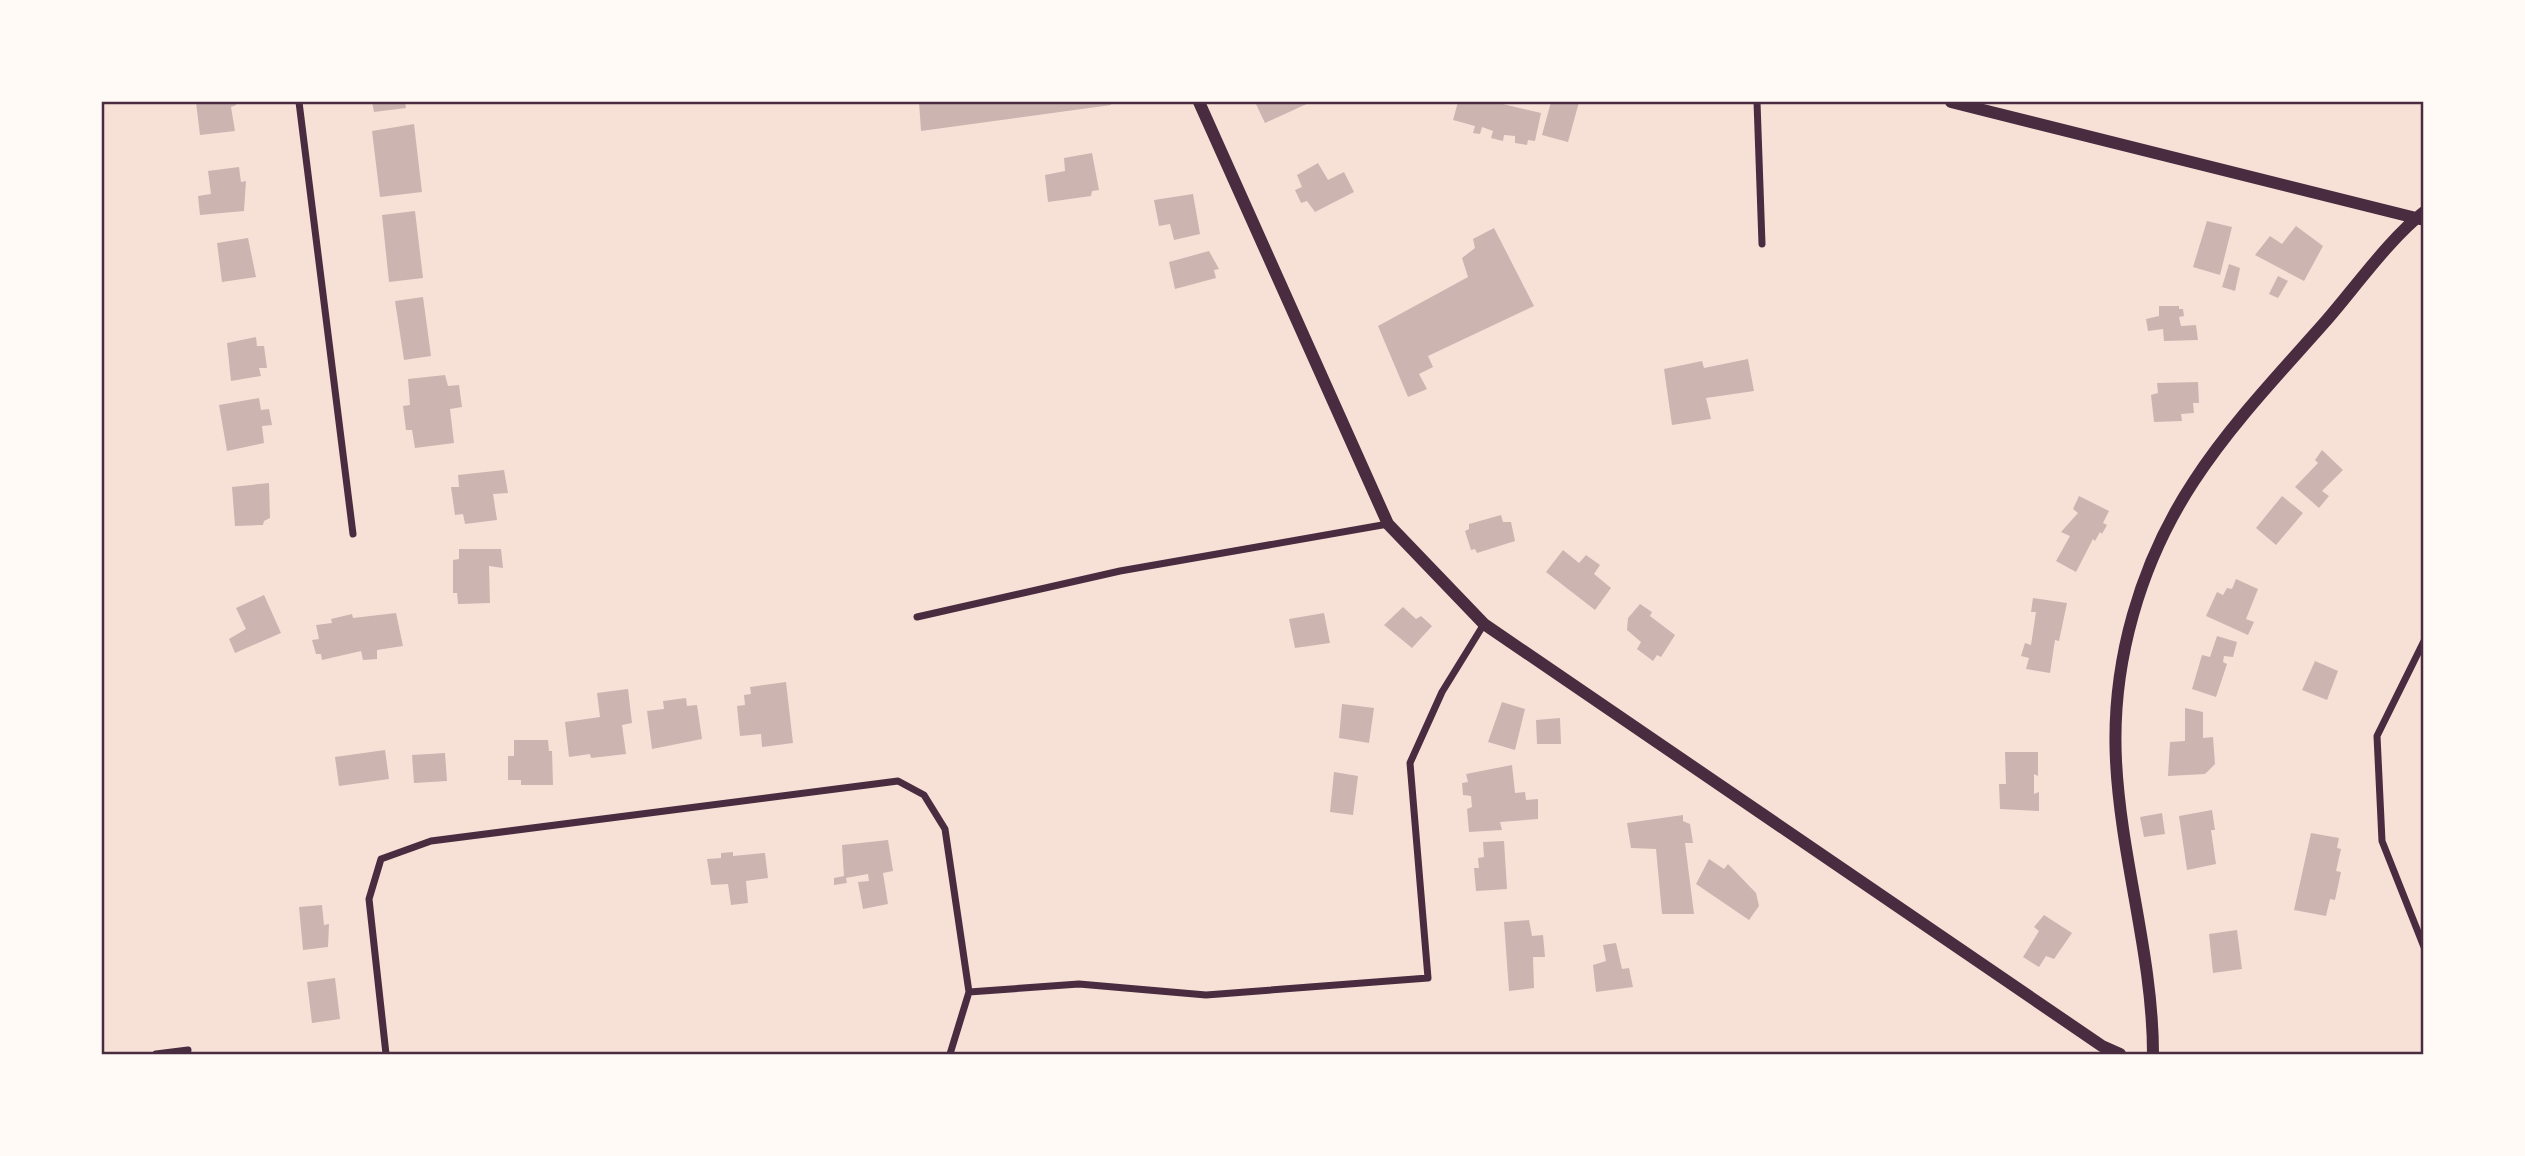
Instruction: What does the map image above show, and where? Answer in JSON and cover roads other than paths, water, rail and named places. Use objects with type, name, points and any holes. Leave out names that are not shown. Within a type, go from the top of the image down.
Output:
[{"type":"street","points":[[299,102],[353,534]]},
{"type":"street","points":[[1199,102],[1388,524],[1484,625],[2102,1046],[2120,1055]]},
{"type":"street","points":[[1757,102],[1762,244]]},
{"type":"street","points":[[1951,102],[2421,217],[2242,417],[2194,481],[2145,573],[2127,635],[2119,693],[2116,761],[2144,951],[2153,1024],[2153,1055]]},
{"type":"street","points":[[917,617],[1120,571],[1388,524]]},
{"type":"street","points":[[969,992],[1079,984],[1206,995],[1428,978],[1410,763],[1442,691],[1484,625]]},
{"type":"street","points":[[2424,641],[2377,736],[2382,841],[2424,947]]},
{"type":"street","points":[[386,1055],[369,899],[381,859],[431,841],[898,781],[924,795],[944,829],[969,992],[950,1055]]},
{"type":"street","points":[[156,1055],[188,1050]]}]
